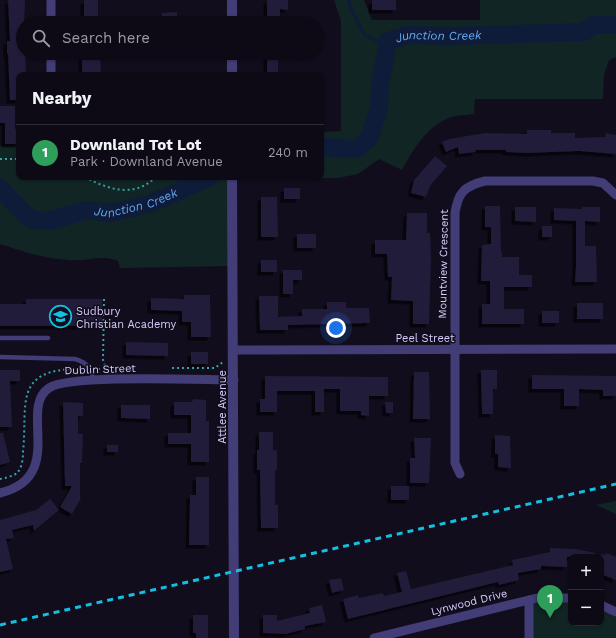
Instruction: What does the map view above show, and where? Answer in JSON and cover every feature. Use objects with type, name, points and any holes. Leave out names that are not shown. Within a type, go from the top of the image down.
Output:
[{"type":"street","points":[[51,16],[52,0]]},
{"type":"street","points":[[232,0],[232,16]]},
{"type":"street","points":[[51,60],[51,72]]},
{"type":"street","points":[[232,60],[232,72]]},
{"type":"street","name":"Attlee Avenue","points":[[232,180],[234,350],[234,638]]},
{"type":"street","name":"Mountview Crescent","points":[[460,474],[455,463],[455,213],[457,198],[473,184],[485,181],[593,182],[603,184],[616,195]]},
{"type":"street","name":"Peel Street","points":[[234,350],[616,349]]},
{"type":"street","name":"Dublin Street","points":[[0,493],[25,482],[34,468],[37,455],[39,407],[44,392],[55,384],[62,382],[94,380],[234,380]]},
{"type":"street","name":"Lynwood Drive","points":[[380,637],[529,600],[548,597],[568,598]]},
{"type":"street","points":[[529,600],[529,638]]},
{"type":"street","points":[[604,606],[616,612]]},
{"type":"lane","points":[[0,338],[48,338]]},
{"type":"lane","points":[[0,357],[75,359],[82,361],[91,369],[94,380]]},
{"type":"path","points":[[0,158],[16,159]]},
{"type":"path","points":[[92,180],[112,189],[123,190],[136,188],[151,180]]},
{"type":"path","points":[[104,299],[103,360],[106,368],[112,369]]},
{"type":"path","points":[[166,368],[215,368],[222,362],[234,362]]},
{"type":"path","points":[[0,479],[17,473],[20,468],[24,448],[24,404],[27,393],[32,385],[48,373],[67,369],[120,369]]},
{"type":"green space","points":[[334,0],[364,0],[372,20],[480,20],[480,0],[616,0],[616,57],[609,60],[604,75],[603,99],[475,99],[474,114],[452,117],[434,127],[421,140],[402,170],[379,159],[358,174],[338,178],[324,178],[324,132],[341,131],[341,21]]},
{"type":"green space","points":[[0,146],[16,146],[16,180],[232,180],[232,266],[120,268],[118,261],[112,259],[100,258],[75,260],[50,258],[0,244]]},
{"type":"green space","points":[[616,501],[616,514],[596,505]]},
{"type":"green space","points":[[568,599],[568,626],[604,626],[604,608],[616,614],[616,638],[530,638],[530,601]]},
{"type":"building","points":[[8,0],[25,0],[24,16],[16,16],[16,60],[25,60],[26,72],[16,72],[16,100],[10,100],[7,41],[10,41]]},
{"type":"building","points":[[84,0],[98,0],[98,16],[84,16]]},
{"type":"building","points":[[267,0],[288,0],[288,10],[280,9],[280,16],[267,16]]},
{"type":"building","points":[[372,0],[396,0],[396,10],[372,10]]},
{"type":"building","points":[[177,12],[177,16],[162,16],[162,13]]},
{"type":"building","points":[[82,60],[100,60],[101,72],[82,72]]},
{"type":"building","points":[[267,60],[278,60],[278,72],[267,72]]},
{"type":"building","points":[[0,106],[15,106],[16,144],[5,144],[5,123],[0,123]]},
{"type":"building","points":[[527,130],[551,130],[551,133],[575,133],[575,138],[605,137],[606,133],[616,135],[616,154],[579,151],[527,153],[506,152],[506,150],[475,150],[476,152],[459,154],[458,147],[446,152],[442,142],[449,139],[485,133],[527,134]]},
{"type":"building","points":[[435,156],[447,166],[430,186],[426,197],[411,193],[414,180]]},
{"type":"building","points":[[284,188],[300,188],[300,199],[284,199]]},
{"type":"building","points":[[261,197],[277,197],[278,237],[261,237]]},
{"type":"building","points":[[485,206],[500,206],[502,257],[519,257],[519,275],[532,275],[532,287],[504,287],[504,309],[524,309],[524,324],[482,324],[482,304],[490,304],[490,281],[481,281],[482,245],[491,244],[491,227],[485,227]]},
{"type":"building","points":[[515,207],[536,207],[536,222],[515,221]]},
{"type":"building","points":[[582,207],[600,207],[600,222],[585,221],[585,246],[596,246],[597,282],[575,282],[576,221],[554,220],[554,208],[582,209]]},
{"type":"building","points":[[407,213],[427,213],[427,233],[430,233],[431,257],[429,324],[413,324],[413,301],[391,300],[392,277],[388,277],[387,254],[375,254],[375,240],[406,240]]},
{"type":"building","points":[[542,226],[552,226],[552,237],[542,237]]},
{"type":"building","points":[[297,234],[316,234],[316,248],[297,248]]},
{"type":"building","points":[[261,260],[277,260],[277,272],[261,272]]},
{"type":"building","points":[[283,270],[302,270],[302,280],[293,280],[293,294],[283,294]]},
{"type":"building","points":[[184,295],[210,295],[211,337],[191,337],[191,322],[182,322],[182,311],[151,310],[151,298],[184,299]]},
{"type":"building","points":[[259,296],[278,296],[278,317],[302,316],[302,309],[327,309],[327,302],[346,302],[346,308],[369,308],[370,323],[288,325],[288,330],[260,330]]},
{"type":"building","points":[[26,299],[102,299],[102,326],[0,326],[0,304],[26,304]]},
{"type":"building","points":[[577,303],[603,303],[603,319],[577,319]]},
{"type":"building","points":[[542,311],[559,311],[559,323],[542,323]]},
{"type":"building","points":[[126,342],[168,343],[168,356],[126,355]]},
{"type":"building","points":[[191,352],[208,352],[208,364],[191,364]]},
{"type":"building","points":[[0,370],[20,370],[20,381],[10,381],[12,427],[0,427]]},
{"type":"building","points":[[481,370],[497,370],[497,389],[493,389],[493,414],[482,414]]},
{"type":"building","points":[[414,372],[429,372],[430,419],[413,419]]},
{"type":"building","points":[[532,375],[616,376],[616,396],[603,396],[603,390],[579,389],[579,406],[564,406],[564,389],[532,389]]},
{"type":"building","points":[[265,376],[388,377],[388,396],[369,396],[369,416],[361,415],[361,411],[340,411],[340,389],[324,389],[324,412],[315,412],[315,391],[277,391],[277,412],[260,412],[260,399],[265,399]]},
{"type":"building","points":[[193,399],[206,400],[206,421],[209,421],[209,462],[191,462],[191,444],[168,444],[168,433],[191,433],[191,415],[174,415],[174,402],[192,402]]},
{"type":"building","points":[[63,402],[83,403],[83,416],[78,416],[78,434],[83,434],[82,463],[80,463],[81,498],[72,514],[60,507],[72,486],[65,486]]},
{"type":"building","points":[[385,402],[393,402],[393,413],[386,413]]},
{"type":"building","points":[[121,405],[150,405],[150,419],[121,418]]},
{"type":"building","points":[[259,432],[273,432],[273,450],[277,450],[277,470],[275,470],[275,505],[278,505],[278,528],[261,528],[260,470],[257,470]]},
{"type":"building","points":[[0,433],[3,433],[10,462],[0,465]]},
{"type":"building","points":[[495,435],[510,436],[511,468],[498,467],[498,454],[495,454]]},
{"type":"building","points":[[414,438],[431,438],[429,483],[410,483],[410,458],[415,458]]},
{"type":"building","points":[[107,445],[118,445],[118,452],[107,452]]},
{"type":"building","points":[[196,477],[209,477],[209,545],[189,545],[190,495],[196,495]]},
{"type":"building","points":[[391,486],[409,486],[409,500],[391,500]]},
{"type":"building","points":[[50,499],[59,510],[34,531],[33,525],[12,530],[14,538],[6,539],[13,569],[0,572],[0,520],[36,510]]},
{"type":"building","points":[[550,548],[576,549],[595,554],[568,554],[567,567],[541,566],[541,569],[518,573],[519,580],[499,585],[498,582],[348,619],[343,599],[358,595],[359,598],[383,593],[384,596],[402,592],[397,573],[406,571],[411,589],[513,565],[512,560],[550,552]]},
{"type":"building","points":[[606,553],[616,557],[616,580],[604,575]]},
{"type":"building","points":[[341,578],[344,590],[332,593],[329,580]]},
{"type":"building","points":[[322,605],[326,622],[305,626],[305,629],[286,634],[263,633],[263,615],[277,615],[277,621],[310,613],[309,608]]},
{"type":"building","points":[[193,615],[208,615],[208,638],[196,638],[196,633],[193,633]]},
{"type":"waterway","points":[[349,0],[350,7],[364,34],[387,47]]},
{"type":"waterway","name":"Junction Creek","points":[[324,147],[357,149],[370,137],[379,107],[380,86],[388,41],[409,35],[450,36],[584,32],[593,25],[616,25]]},
{"type":"waterway","name":"Junction Creek","points":[[0,188],[27,216],[33,220],[49,221],[86,210],[110,213],[152,203],[203,180]]},
{"type":"railway","points":[[0,625],[616,484]]},
{"type":"place","name":"Sudbury Christian Academy","points":[[60,317]]},
{"type":"place","name":"Downland Tot Lot","points":[[550,618]]}]
